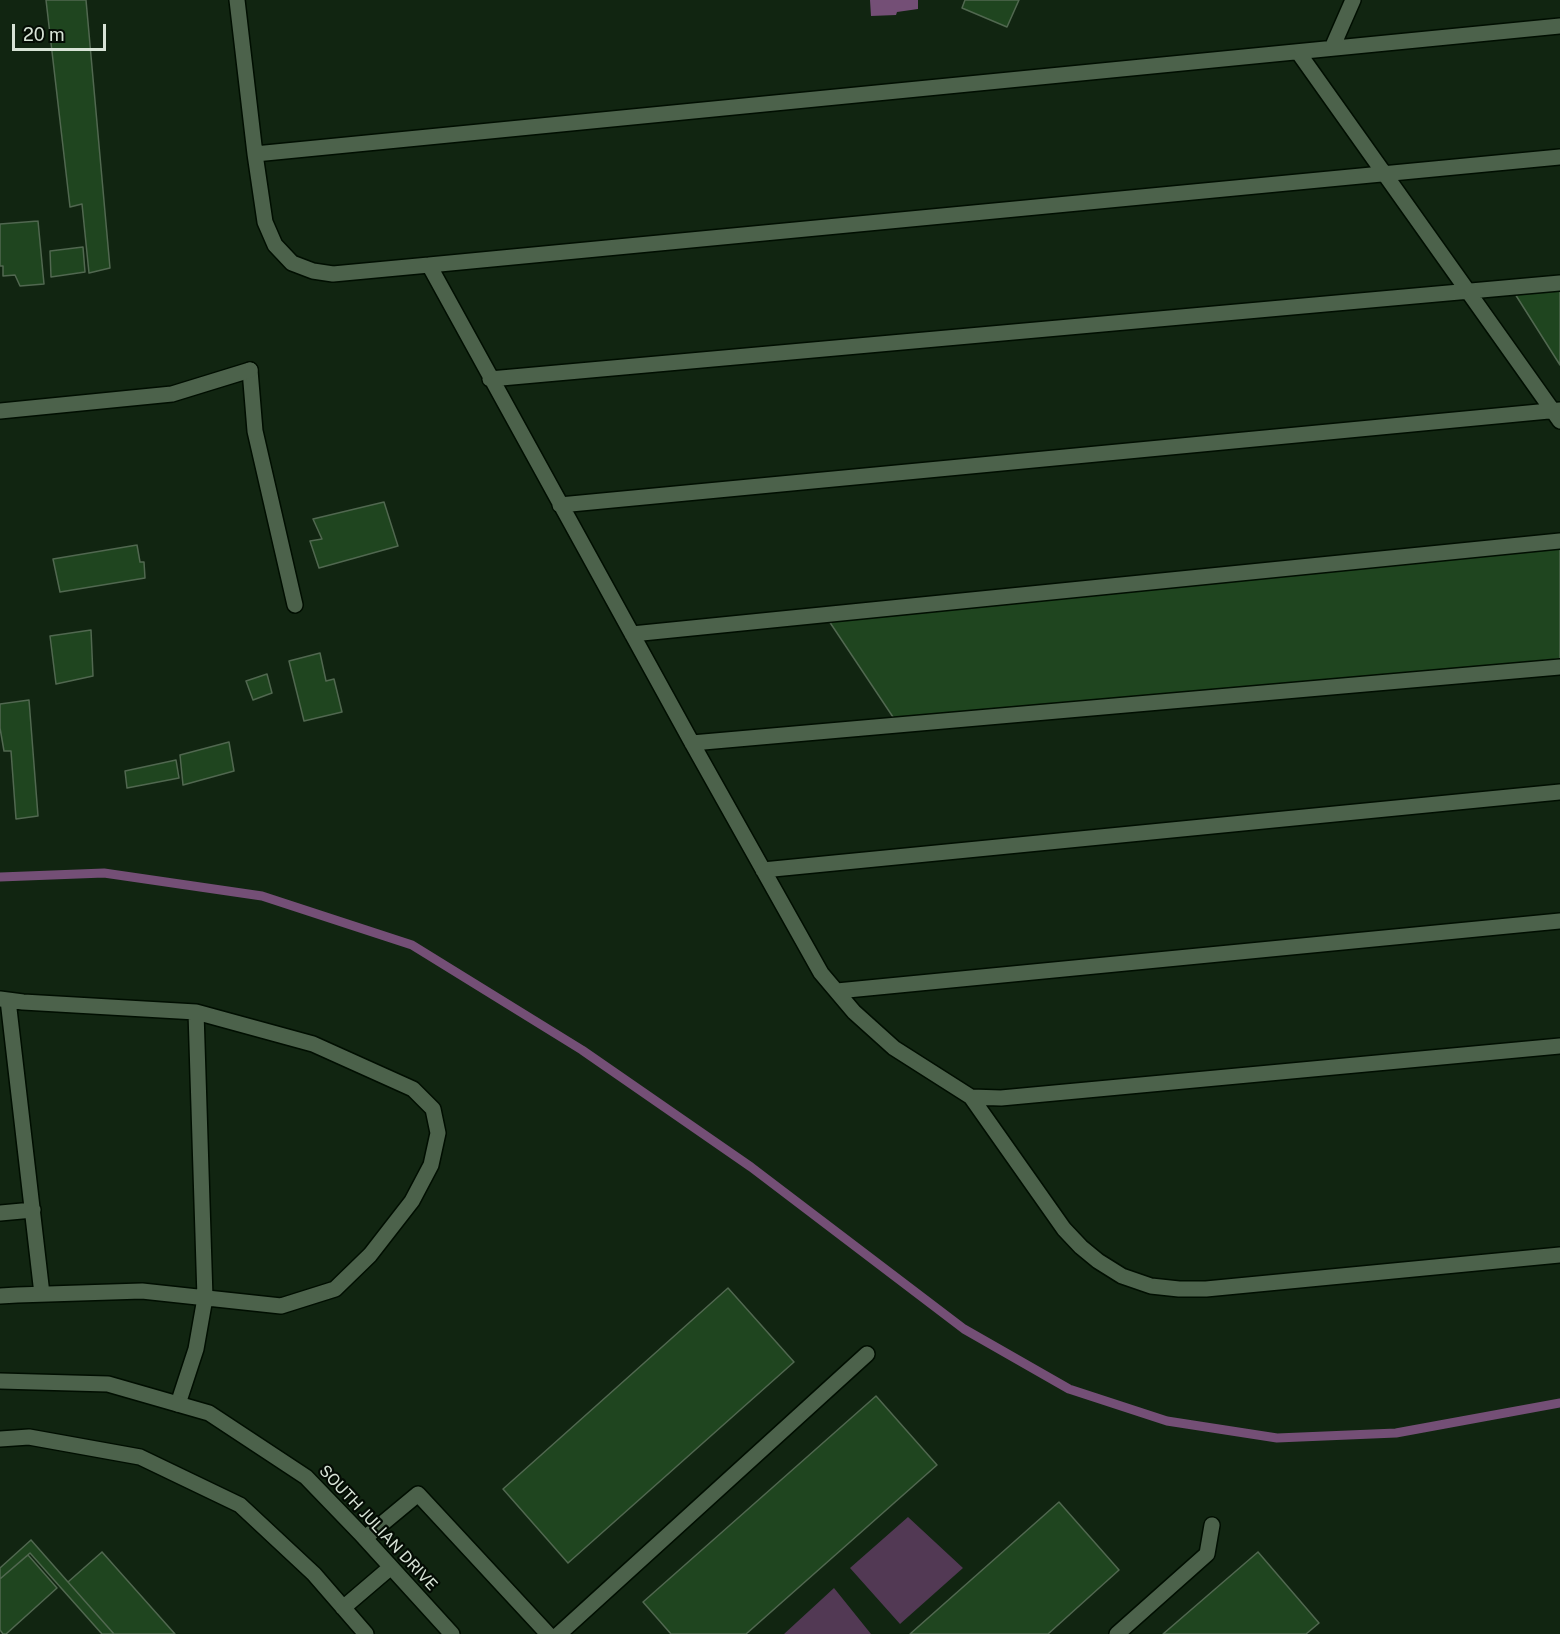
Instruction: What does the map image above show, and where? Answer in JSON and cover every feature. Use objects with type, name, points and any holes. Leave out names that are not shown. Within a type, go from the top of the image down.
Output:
[{"type":"street","points":[[237,0],[265,222],[275,244],[292,263],[313,271],[333,274],[1560,157]]},
{"type":"street","points":[[1332,48],[1353,0]]},
{"type":"street","points":[[255,154],[1560,26]]},
{"type":"street","points":[[1298,52],[1557,414]]},
{"type":"street","points":[[429,266],[821,973],[854,1012],[894,1048],[971,1097],[1064,1229],[1081,1247],[1122,1276],[1151,1286],[1179,1289],[1206,1289],[1560,1255]]},
{"type":"street","points":[[490,378],[1560,283]]},
{"type":"street","points":[[0,411],[172,394],[250,370],[255,431],[295,605]]},
{"type":"street","points":[[560,505],[1557,414]]},
{"type":"street","points":[[632,634],[1560,541]]},
{"type":"street","points":[[692,743],[1560,667]]},
{"type":"street","points":[[763,870],[1560,792]]},
{"type":"street","points":[[837,991],[1560,921]]},
{"type":"street","points":[[0,1296],[142,1291],[280,1306],[334,1289],[370,1255],[412,1201],[431,1165],[438,1133],[433,1108],[413,1089],[313,1044],[196,1012],[4,1000],[33,1210],[42,1294]]},
{"type":"street","points":[[178,1404],[196,1349],[205,1298],[196,1012]]},
{"type":"street","points":[[971,1097],[1001,1098],[1560,1046]]},
{"type":"street","points":[[0,1213],[33,1210]]},
{"type":"street","points":[[559,1634],[867,1354]]},
{"type":"street","name":"SOUTH JULIAN DRIVE","points":[[0,1381],[108,1384],[209,1413],[306,1477],[452,1634]]},
{"type":"street","points":[[0,1439],[29,1437],[140,1457],[240,1504],[314,1574],[366,1634]]},
{"type":"street","points":[[365,1538],[418,1494],[548,1634]]},
{"type":"street","points":[[1117,1634],[1207,1554],[1212,1525]]},
{"type":"street","points":[[343,1608],[391,1567]]},
{"type":"shaded area","points":[[870,0],[918,0],[918,9],[897,12],[896,15],[871,16]]},
{"type":"shaded area","points":[[908,1517],[963,1568],[900,1624],[850,1568]]},
{"type":"shaded area","points":[[834,1588],[871,1634],[784,1634]]},
{"type":"building","points":[[46,0],[86,0],[110,268],[89,273],[82,204],[70,207]]},
{"type":"building","points":[[965,0],[1019,0],[1007,27],[962,8]]},
{"type":"building","points":[[38,221],[44,284],[20,286],[15,275],[3,276],[3,266],[0,266],[0,224]]},
{"type":"building","points":[[83,247],[85,272],[51,277],[50,251]]},
{"type":"building","points":[[1560,282],[1560,365],[1510,286]]},
{"type":"building","points":[[384,502],[398,546],[319,568],[310,541],[322,539],[313,519]]},
{"type":"building","points":[[1560,541],[1560,659],[899,726],[825,615]]},
{"type":"building","points":[[137,545],[140,562],[144,562],[145,578],[60,592],[53,559]]},
{"type":"building","points":[[91,630],[93,676],[56,684],[50,636]]},
{"type":"building","points":[[320,653],[326,681],[334,679],[342,712],[304,721],[289,661]]},
{"type":"building","points":[[267,674],[272,693],[253,700],[246,681]]},
{"type":"building","points":[[29,700],[38,816],[16,819],[11,751],[4,751],[0,728],[0,704]]},
{"type":"building","points":[[229,742],[234,771],[183,785],[180,755]]},
{"type":"building","points":[[176,760],[179,778],[127,788],[125,771]]},
{"type":"building","points":[[728,1288],[794,1362],[568,1563],[503,1489]]},
{"type":"building","points":[[876,1396],[937,1465],[746,1634],[671,1634],[643,1602]]},
{"type":"building","points":[[1059,1502],[1119,1570],[1048,1634],[910,1634]]},
{"type":"building","points":[[31,1540],[114,1634],[102,1634],[30,1553],[0,1579],[0,1568]]},
{"type":"building","points":[[102,1552],[175,1634],[114,1634],[68,1582]]},
{"type":"building","points":[[1258,1552],[1319,1623],[1306,1634],[1163,1634]]},
{"type":"building","points":[[28,1555],[57,1588],[6,1634],[3,1634],[0,1630],[0,1579]]},
{"type":"waterway","points":[[0,877],[104,873],[262,896],[412,945],[582,1050],[751,1167],[964,1329],[1069,1389],[1167,1421],[1277,1438],[1396,1433],[1560,1403]]}]
